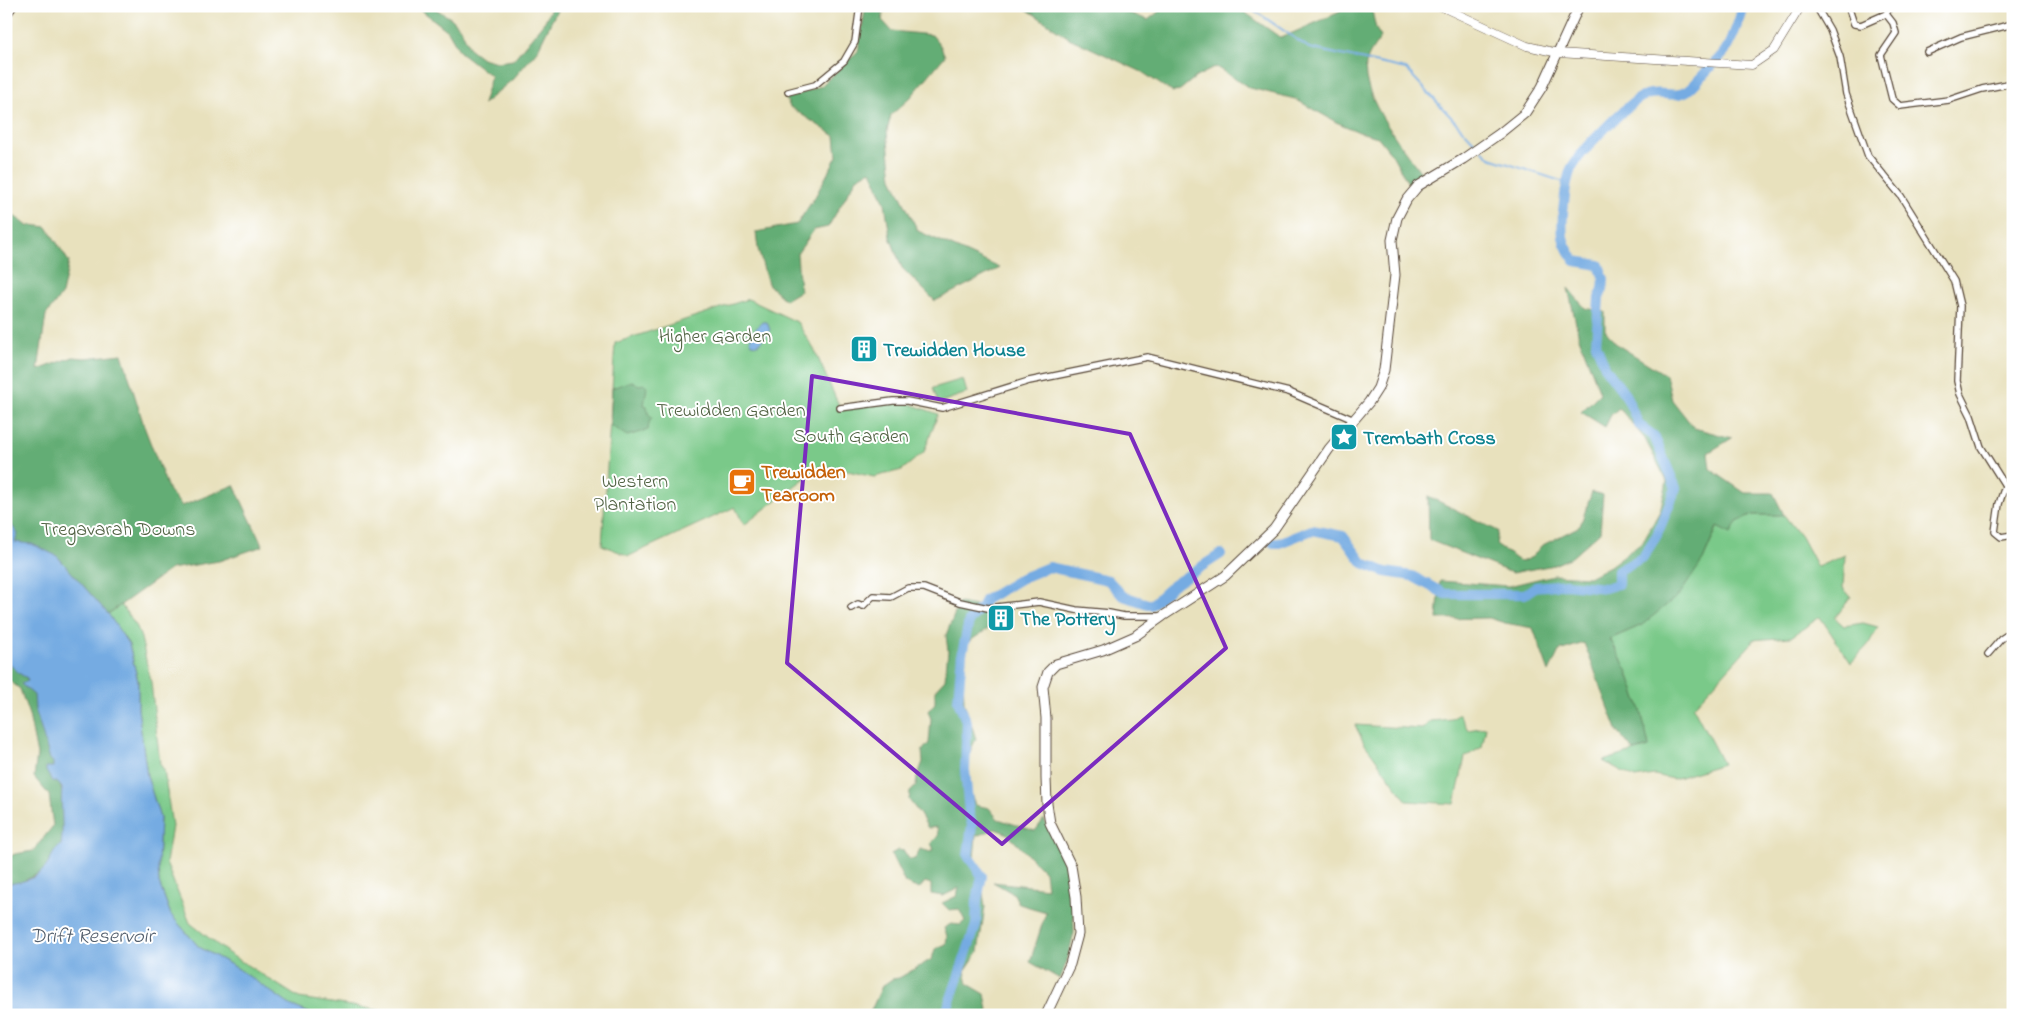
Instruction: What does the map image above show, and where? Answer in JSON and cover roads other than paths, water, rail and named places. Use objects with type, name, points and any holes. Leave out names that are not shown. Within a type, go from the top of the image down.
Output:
[{"type":"main road","points":[[1440,6],[1527,46],[1558,53],[1705,63],[1754,64],[1774,50],[1801,6]]},
{"type":"main road","points":[[1046,1015],[1070,964],[1078,934],[1078,913],[1071,866],[1050,823],[1046,778],[1046,718],[1043,687],[1048,672],[1056,664],[1103,650],[1135,636],[1225,576],[1266,539],[1289,510],[1329,449],[1378,388],[1384,370],[1395,275],[1392,240],[1397,218],[1407,199],[1418,186],[1480,148],[1525,112],[1542,87],[1579,6]]},
{"type":"street","points":[[6,17],[14,6]]},
{"type":"street","points":[[788,92],[815,85],[844,61],[855,42],[860,6]]},
{"type":"street","points":[[1816,6],[1830,30],[1840,57],[1846,94],[1868,156],[1901,196],[1954,281],[1960,306],[1957,381],[1981,446],[2013,498]]},
{"type":"street","points":[[1848,6],[1854,24],[1861,25],[1886,14],[1890,6]]},
{"type":"street","points":[[1886,14],[1893,23],[1896,33],[1881,55],[1892,99],[1900,106],[1949,100],[1982,89],[2013,84]]},
{"type":"street","points":[[1927,52],[1961,37],[2013,24]]},
{"type":"street","points":[[840,408],[907,401],[942,408],[1029,381],[1147,357],[1289,392],[1354,420]]},
{"type":"street","points":[[2005,486],[1999,504],[1995,532],[2001,536],[2013,535]]},
{"type":"street","points":[[850,608],[858,604],[863,606],[873,596],[891,597],[908,588],[924,588],[960,602],[988,608],[1039,602],[1076,610],[1124,616],[1163,616]]},
{"type":"street","points":[[1988,654],[2001,639],[2013,631]]},
{"type":"water","points":[[762,322],[767,322],[770,330],[758,345],[752,344],[750,340],[753,332]]},
{"type":"water","name":"Drift Reservoir","points":[[6,499],[11,504],[8,520],[18,534],[15,542],[32,544],[57,556],[109,615],[129,645],[138,681],[138,709],[147,776],[160,818],[159,883],[171,915],[199,947],[237,968],[290,1005],[314,1015],[6,1014],[6,884],[31,879],[43,870],[61,845],[62,788],[58,783],[52,781],[46,771],[46,767],[53,767],[53,762],[50,759],[35,709],[34,695],[21,684],[28,681],[27,678],[6,661]]},
{"type":"waterway","points":[[1248,6],[1309,48],[1406,69],[1477,145]]},
{"type":"waterway","points":[[1273,543],[1279,543],[1312,530],[1343,536],[1363,563],[1385,572],[1412,576],[1445,594],[1525,594],[1535,587],[1566,584],[1605,588],[1618,584],[1618,571],[1643,557],[1657,535],[1676,488],[1654,436],[1639,425],[1626,396],[1606,369],[1596,344],[1599,298],[1603,289],[1604,279],[1599,265],[1575,261],[1565,244],[1563,222],[1567,184],[1571,169],[1576,161],[1605,128],[1628,107],[1646,95],[1656,93],[1677,94],[1687,91],[1720,58],[1732,39],[1742,6]]},
{"type":"waterway","points":[[1482,150],[1490,158],[1567,183]]},
{"type":"waterway","points":[[983,604],[985,600],[1022,578],[1049,567],[1108,580],[1123,596],[1151,605],[1173,585],[1221,554]]},
{"type":"waterway","points":[[947,1015],[948,1007],[976,925],[977,900],[982,876],[968,856],[972,825],[965,770],[967,723],[958,701],[962,654],[969,621],[979,609]]},
{"type":"place","name":"Trewidden House","points":[[864,349]]},
{"type":"place","name":"Trembath Cross","points":[[1344,437]]},
{"type":"place","name":"Trewidden Tearoom","points":[[742,482]]},
{"type":"place","name":"The Pottery","points":[[1001,618]]},
{"type":"park label","name":"Higher Garden","points":[[715,335]]},
{"type":"park label","name":"Trewidden Garden","points":[[731,409]]},
{"type":"park label","name":"South Garden","points":[[851,435]]},
{"type":"park label","name":"Western Plantation","points":[[635,492]]},
{"type":"park label","name":"Tregavarah Downs","points":[[118,528]]}]
